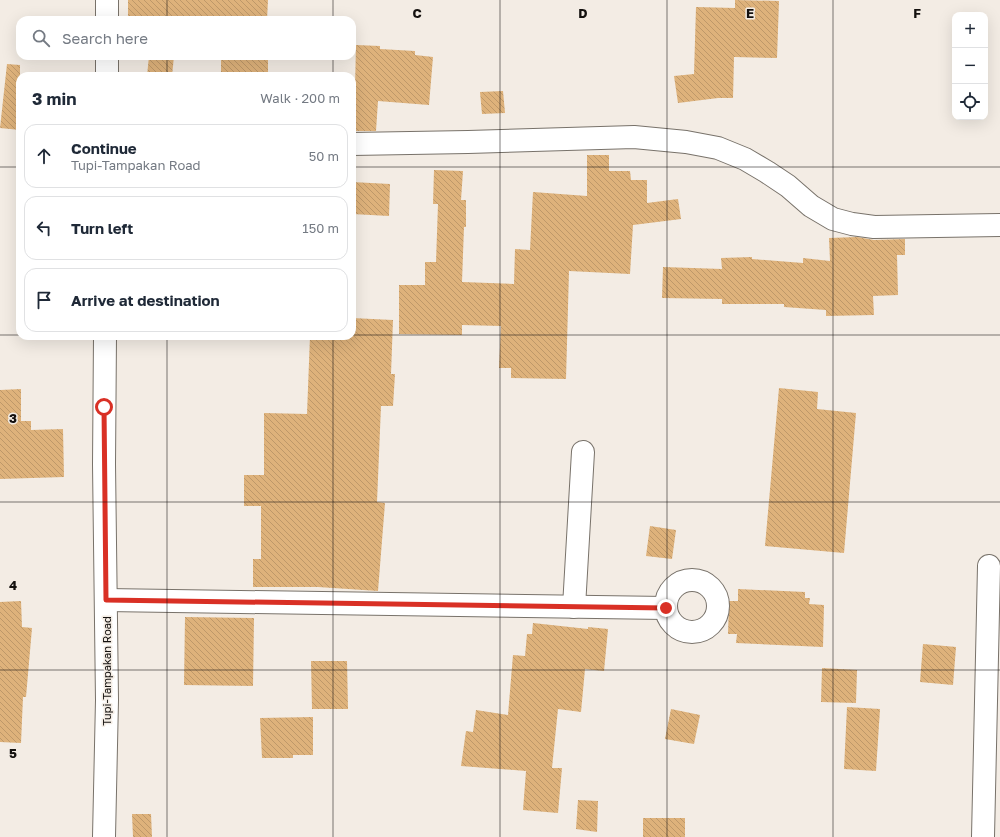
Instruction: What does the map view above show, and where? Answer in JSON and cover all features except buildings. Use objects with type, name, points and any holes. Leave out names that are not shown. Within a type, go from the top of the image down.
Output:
[{"type":"street","points":[[107,0],[107,16]]},
{"type":"street","points":[[107,60],[107,72]]},
{"type":"street","points":[[356,144],[634,137],[686,142],[718,148],[745,159],[768,172],[788,186],[811,206],[833,219],[852,224],[874,227],[1000,225]]},
{"type":"street","name":"Tupi-Tampakan Road","points":[[104,837],[107,700],[104,464],[105,340]]},
{"type":"street","points":[[574,607],[583,452]]},
{"type":"street","points":[[983,837],[989,566]]},
{"type":"street","points":[[106,600],[666,608]]},
{"type":"route","points":[[104,407],[106,600],[666,608]]}]
